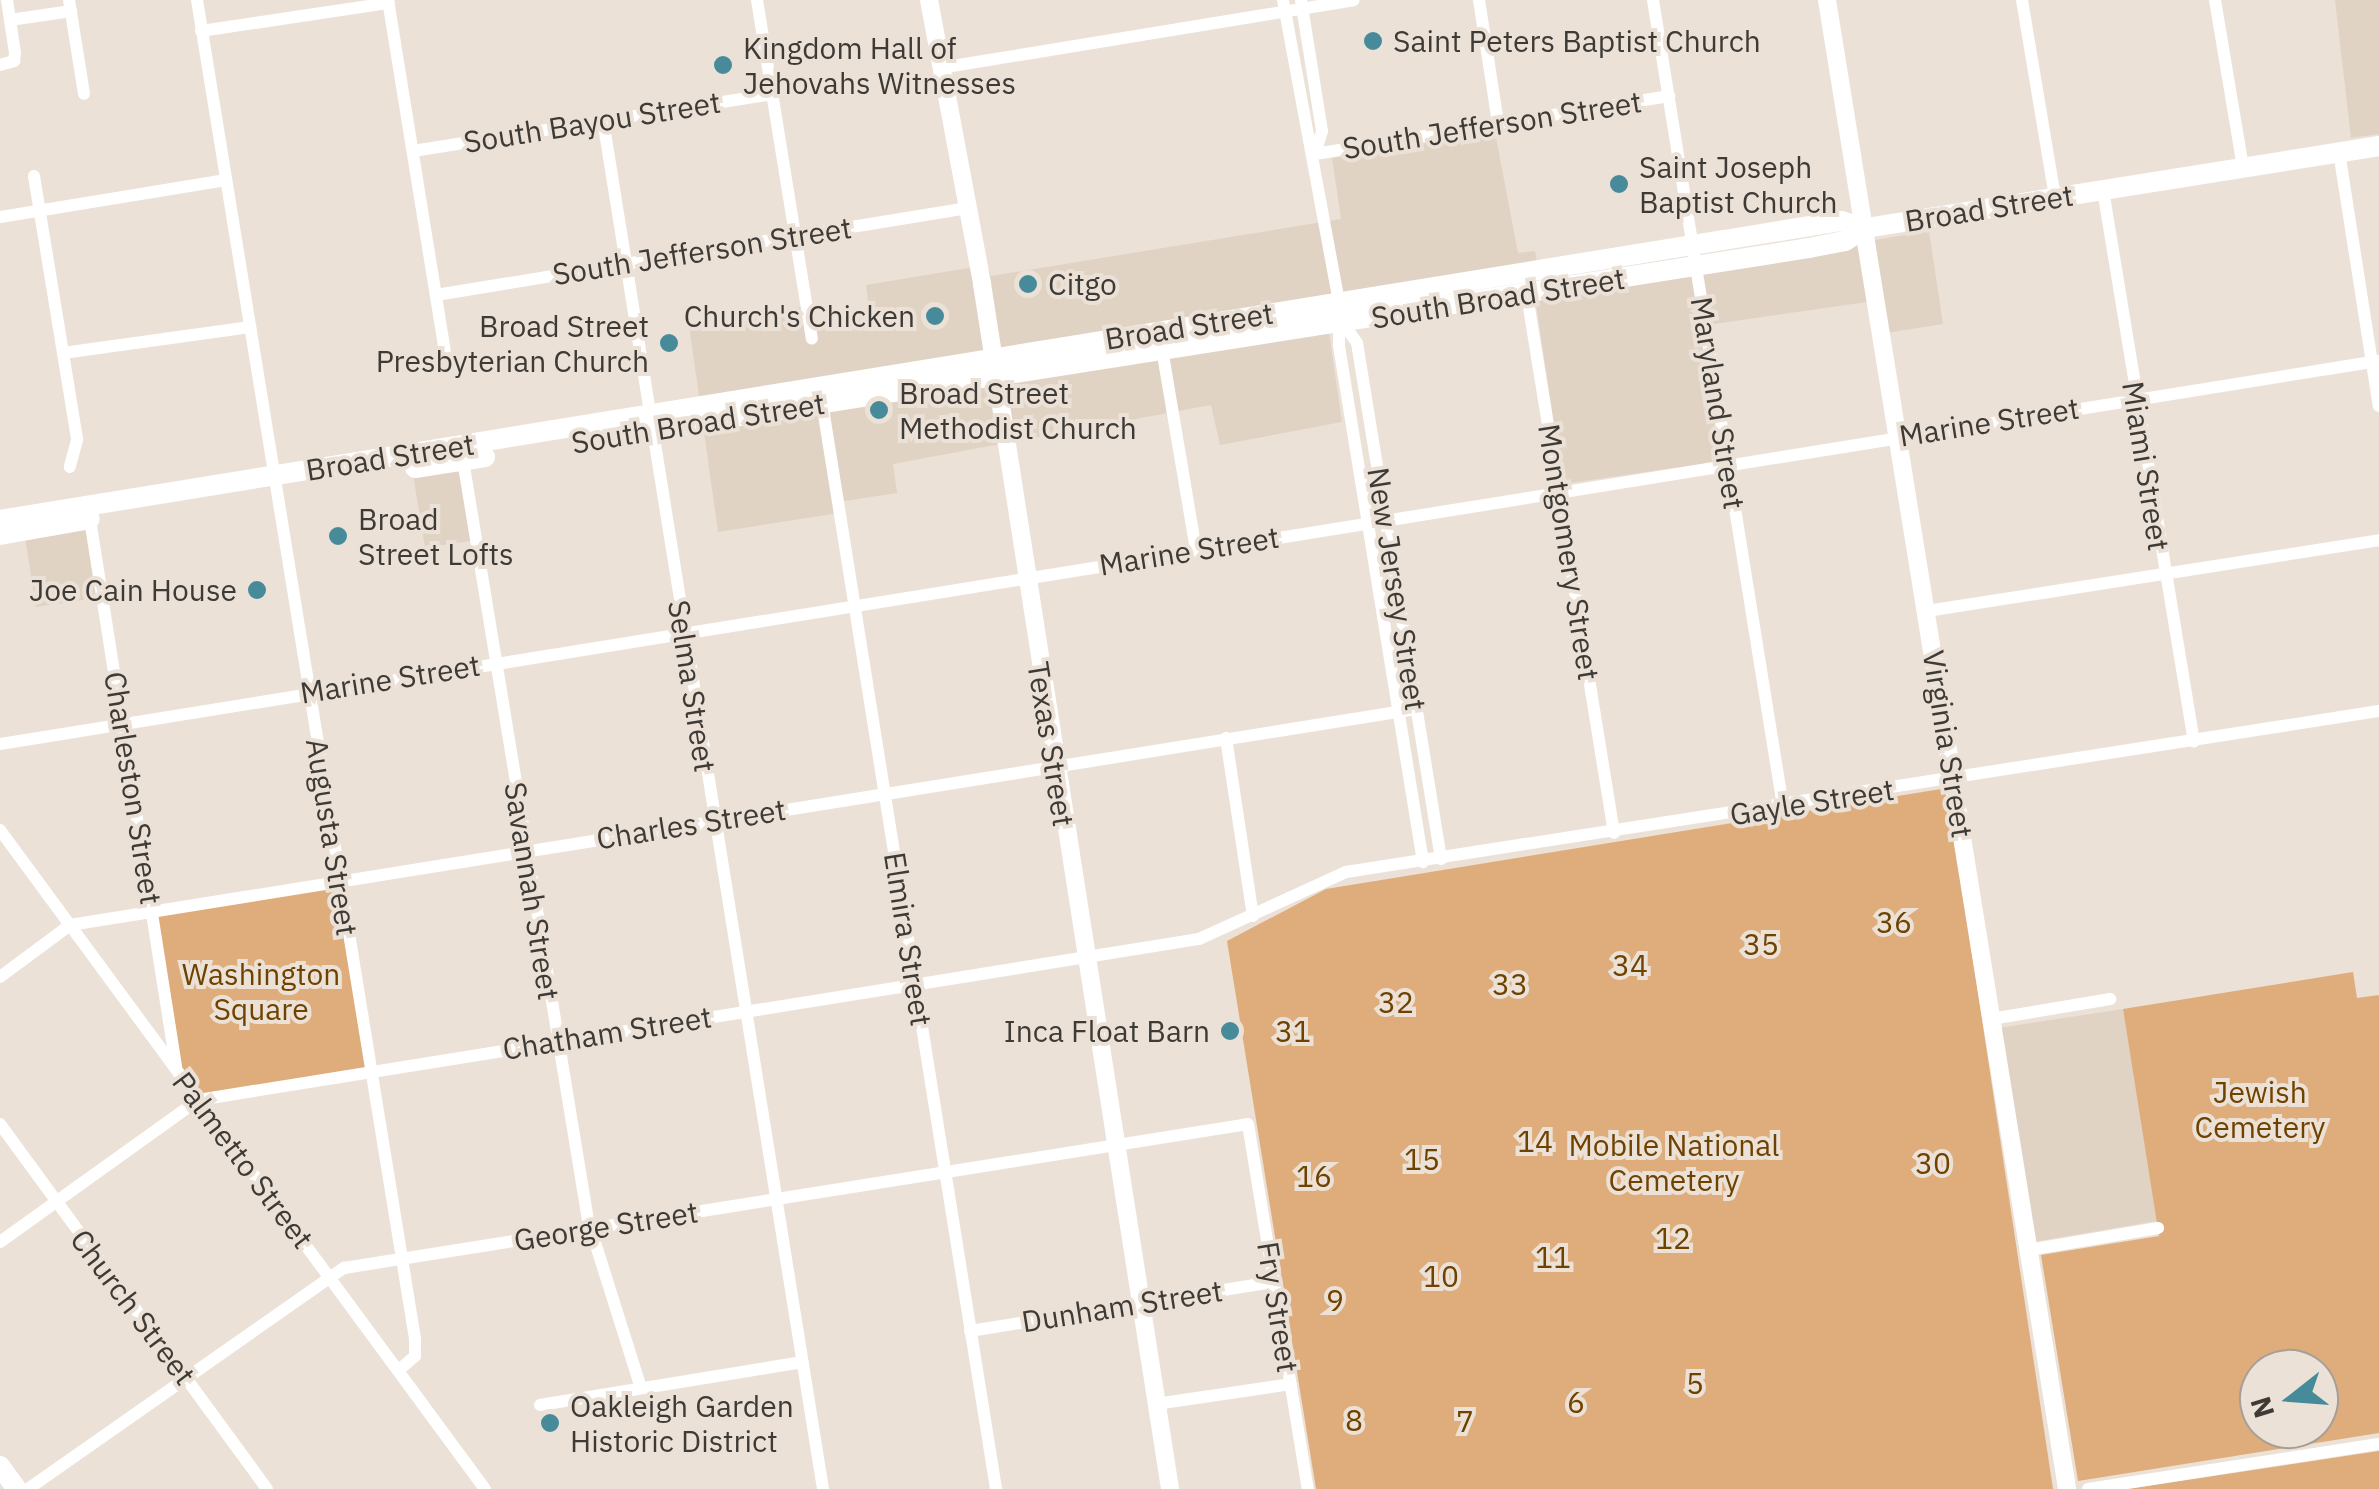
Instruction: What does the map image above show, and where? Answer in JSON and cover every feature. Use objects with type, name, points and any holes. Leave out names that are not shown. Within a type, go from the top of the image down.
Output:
[{"type":"main road","name":"Broad Street","points":[[0,520],[89,512],[1695,255],[1841,222],[1866,228],[2379,146]]},
{"type":"main road","points":[[0,534],[89,512]]},
{"type":"main road","points":[[0,1466],[17,1489]]},
{"type":"street","points":[[8,9],[25,0]]},
{"type":"street","name":"Augusta Street","points":[[197,0],[401,1258],[415,1356],[399,1370]]},
{"type":"street","points":[[757,0],[812,339]]},
{"type":"street","name":"Texas Street","points":[[929,0],[968,208],[1170,1489]]},
{"type":"street","points":[[940,68],[1284,6],[1353,0]]},
{"type":"street","points":[[1479,0],[1498,123]]},
{"type":"street","name":"Maryland Street","points":[[1653,0],[1783,806]]},
{"type":"street","name":"Virginia Street","points":[[1827,0],[2067,1489]]},
{"type":"street","points":[[2022,0],[2055,198]]},
{"type":"street","points":[[2215,0],[2243,167]]},
{"type":"street","points":[[202,31],[388,2],[446,350]]},
{"type":"street","name":"New Jersey Street","points":[[1302,4],[1322,131],[1315,154]]},
{"type":"street","points":[[8,9],[70,6],[84,94]]},
{"type":"street","name":"New Jersey Street","points":[[1284,6],[1305,133],[1315,154],[1341,312],[1339,346],[1424,862]]},
{"type":"street","points":[[7,63],[8,9]]},
{"type":"street","name":"South Bayou Street","points":[[413,151],[772,94]]},
{"type":"street","name":"South Jefferson Street","points":[[1315,154],[1670,96]]},
{"type":"street","name":"Selma Street","points":[[603,120],[822,1489]]},
{"type":"street","points":[[2339,152],[2375,361],[2379,406]]},
{"type":"street","points":[[34,176],[77,440],[70,467]]},
{"type":"street","points":[[0,217],[226,180]]},
{"type":"street","name":"Miami Street","points":[[2102,190],[2163,576],[2194,742]]},
{"type":"street","name":"South Jefferson Street","points":[[436,295],[968,208]]},
{"type":"street","name":"Montgomery Street","points":[[1525,282],[1614,833]]},
{"type":"street","name":"New Jersey Street","points":[[1341,312],[1357,344],[1441,860]]},
{"type":"street","points":[[63,353],[250,328]]},
{"type":"street","points":[[1161,341],[1196,551]]},
{"type":"street","name":"Marine Street","points":[[0,744],[2375,361]]},
{"type":"street","name":"Elmira Street","points":[[821,396],[996,1489]]},
{"type":"street","name":"Savannah Street","points":[[462,453],[590,1230],[641,1388]]},
{"type":"street","name":"Charleston Street","points":[[89,512],[177,1071]]},
{"type":"street","points":[[1927,611],[2379,540]]},
{"type":"street","name":"Charles Street","points":[[0,977],[70,925],[1416,709]]},
{"type":"street","name":"Gayle Street","points":[[1253,916],[1324,877],[2379,711]]},
{"type":"street","points":[[1226,738],[1253,916]]},
{"type":"street","name":"Palmetto Street","points":[[0,830],[486,1489]]},
{"type":"street","name":"Chatham Street","points":[[0,1242],[198,1100],[1199,938],[1253,916]]},
{"type":"street","points":[[1991,1019],[2110,1000]]},
{"type":"street","name":"Church Street","points":[[0,1124],[267,1489]]},
{"type":"street","name":"George Street","points":[[28,1489],[328,1275],[401,1258],[1248,1124]]},
{"type":"street","name":"Fry Street","points":[[1248,1124],[1308,1489]]},
{"type":"street","points":[[2028,1250],[2158,1228]]},
{"type":"street","name":"Dunham Street","points":[[970,1330],[1273,1282]]},
{"type":"street","points":[[540,1405],[803,1362]]},
{"type":"street","points":[[1156,1404],[1290,1384]]},
{"type":"street","points":[[2088,1489],[2379,1444]]},
{"type":"shaded area","points":[[2335,0],[2379,0],[2379,134],[2351,138]]},
{"type":"shaded area","points":[[1495,132],[1518,253],[1535,251],[1543,295],[1929,231],[1943,324],[1873,335],[1867,302],[1700,326],[1722,461],[1563,484],[1530,264],[1324,298],[1342,422],[1220,445],[1211,405],[893,464],[897,493],[838,502],[839,513],[718,532],[689,325],[801,307],[805,326],[870,316],[866,285],[987,265],[991,276],[1341,219],[1332,158]]},
{"type":"shaded area","points":[[463,460],[476,540],[425,548],[412,468]]},
{"type":"shaded area","points":[[90,519],[103,597],[36,607],[24,531]]},
{"type":"shaded area","points":[[2123,1009],[2157,1221],[2033,1242],[1998,1028]]},
{"type":"green space","name":"Mobile National Cemetery","points":[[1947,788],[2053,1489],[1316,1489],[1227,941],[1326,889]]},
{"type":"green space","name":"Washington Square","points":[[339,883],[369,1071],[198,1100],[177,1071],[153,912]]},
{"type":"green space","name":"Jewish Cemetery","points":[[2353,972],[2357,998],[2379,995],[2379,1433],[2339,1439],[2339,1349],[2239,1349],[2239,1449],[2279,1449],[2078,1481],[2041,1255],[2159,1236],[2123,1009]]},
{"type":"green space","points":[[2379,1451],[2379,1489],[2128,1489]]},
{"type":"place","name":"Saint Peters Baptist Church","points":[[1373,41]]},
{"type":"place","name":"Kingdom Hall of Jehovahs Witnesses","points":[[723,65]]},
{"type":"place","name":"Saint Joseph Baptist Church","points":[[1619,184]]},
{"type":"place","name":"Citgo","points":[[1028,284]]},
{"type":"place","name":"Church's Chicken","points":[[935,316]]},
{"type":"place","name":"Broad Street Presbyterian Church","points":[[669,343]]},
{"type":"place","name":"Broad Street Methodist Church","points":[[879,410]]},
{"type":"place","name":"Broad Street Lofts","points":[[338,536]]},
{"type":"place","name":"Joe Cain House","points":[[257,590]]},
{"type":"place","name":"Inca Float Barn","points":[[1230,1031]]},
{"type":"place","name":"Oakleigh Garden Historic District","points":[[550,1423]]},
{"type":"park label","name":"36","points":[[1894,922]]},
{"type":"park label","name":"35","points":[[1761,944]]},
{"type":"park label","name":"34","points":[[1630,965]]},
{"type":"park label","name":"33","points":[[1510,984]]},
{"type":"park label","name":"32","points":[[1396,1002]]},
{"type":"park label","name":"31","points":[[1293,1031]]},
{"type":"park label","name":"14","points":[[1535,1141]]},
{"type":"park label","name":"15","points":[[1422,1159]]},
{"type":"park label","name":"30","points":[[1933,1163]]},
{"type":"park label","name":"16","points":[[1314,1176]]},
{"type":"park label","name":"12","points":[[1673,1238]]},
{"type":"park label","name":"11","points":[[1553,1257]]},
{"type":"park label","name":"10","points":[[1441,1276]]},
{"type":"park label","name":"9","points":[[1335,1300]]},
{"type":"park label","name":"5","points":[[1695,1383]]},
{"type":"park label","name":"6","points":[[1576,1402]]},
{"type":"park label","name":"8","points":[[1354,1420]]},
{"type":"park label","name":"7","points":[[1465,1421]]}]
